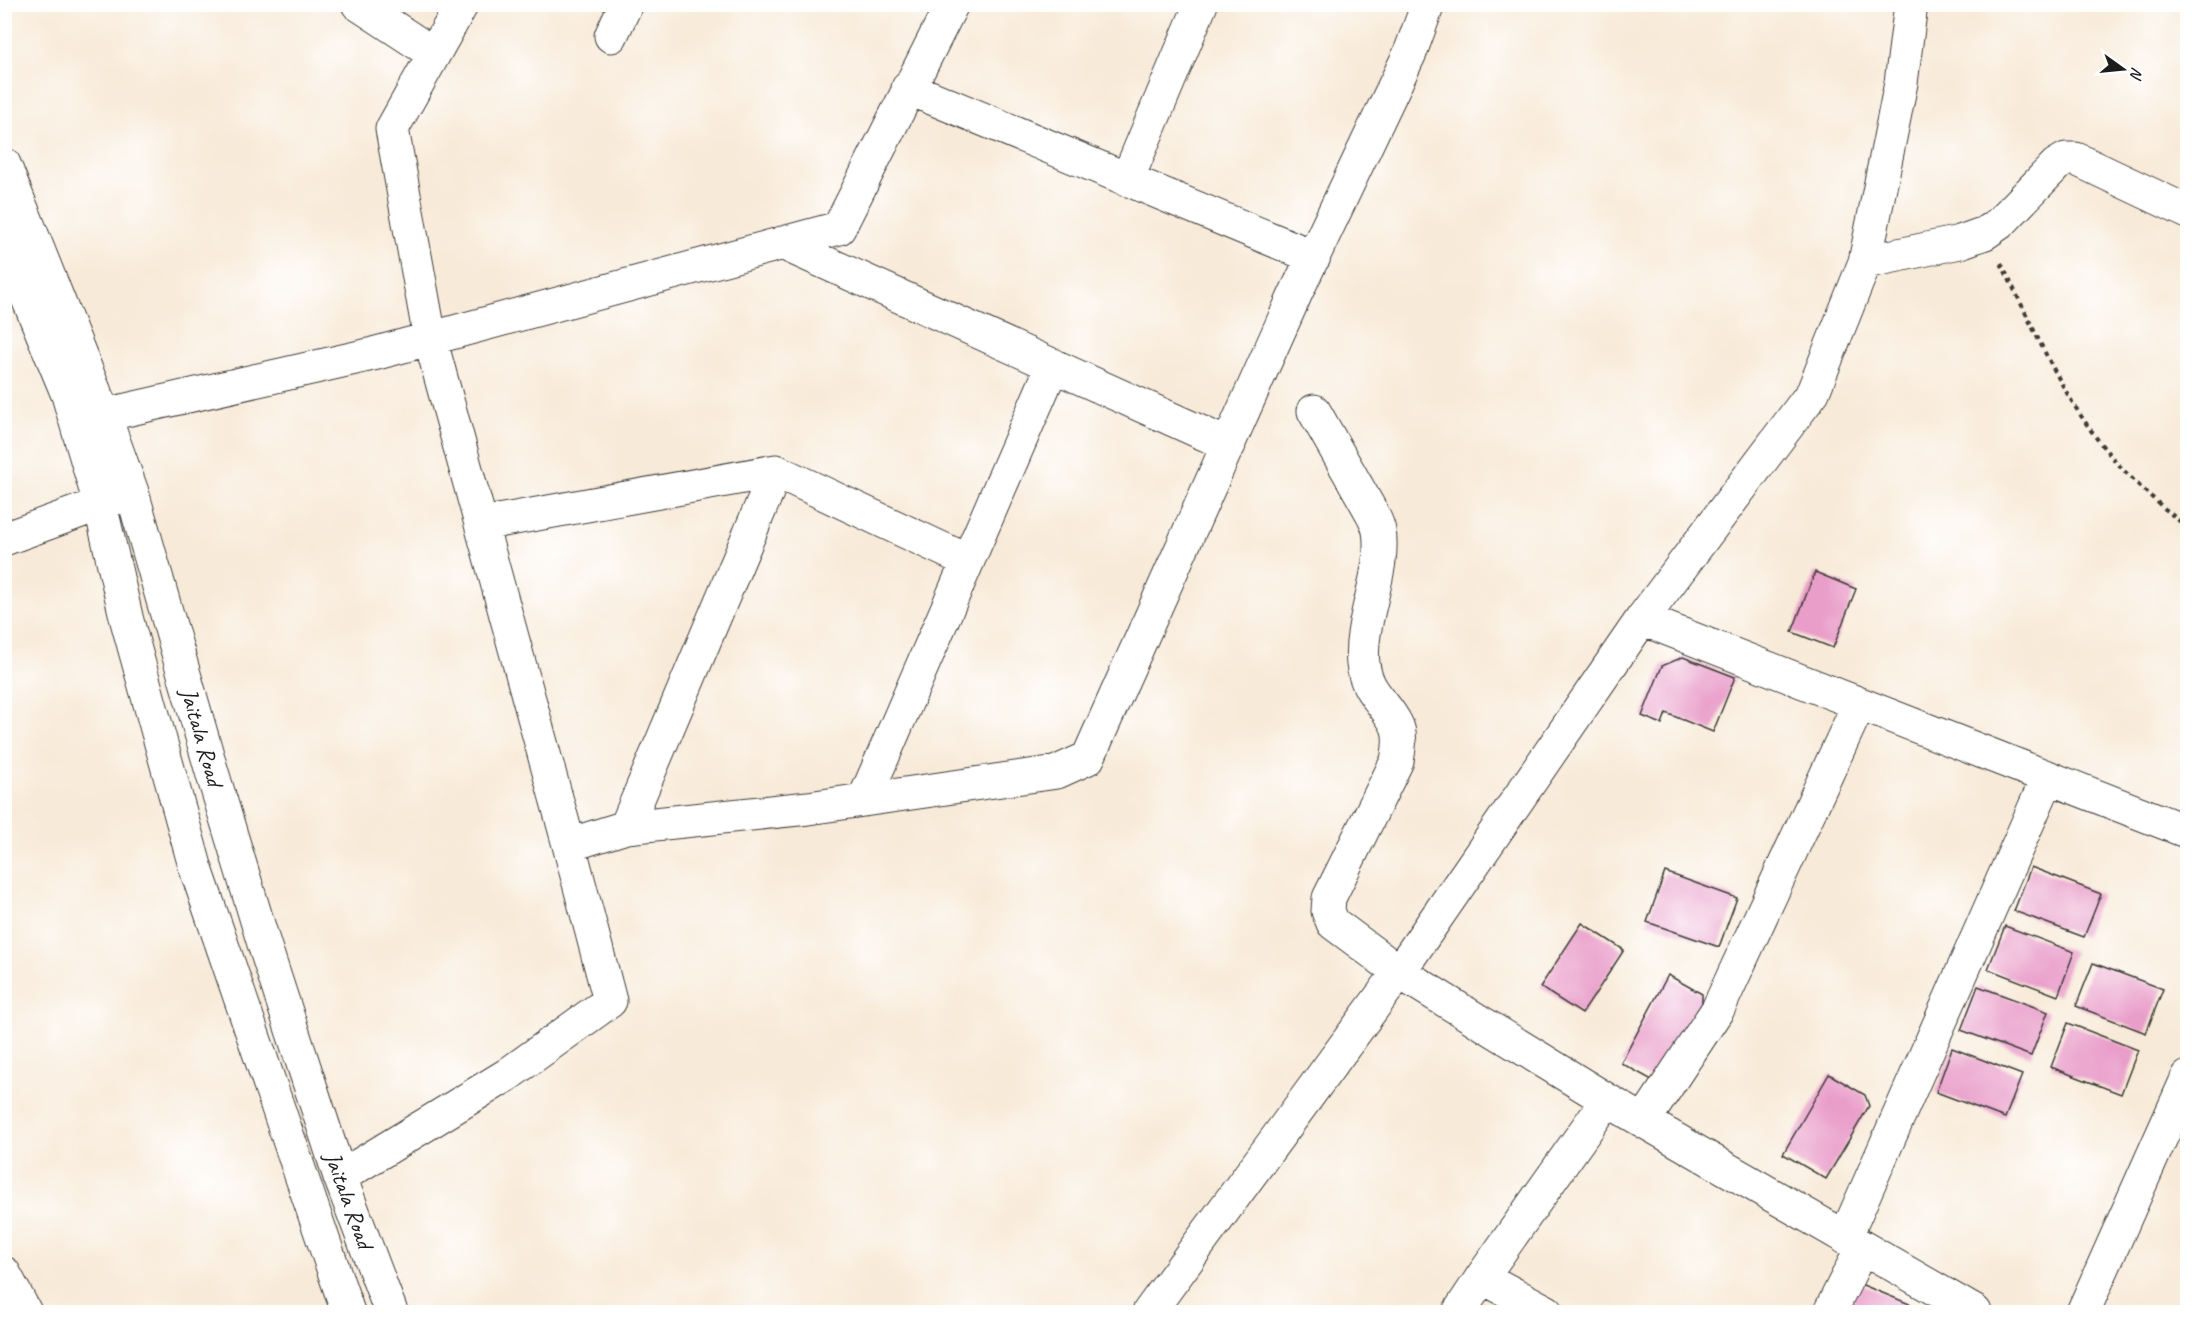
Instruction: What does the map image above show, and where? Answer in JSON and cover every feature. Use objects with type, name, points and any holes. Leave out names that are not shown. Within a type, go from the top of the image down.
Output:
[{"type":"street","points":[[358,4],[434,54]]},
{"type":"street","points":[[340,1177],[507,1075],[610,1001],[430,338],[392,129],[462,4]]},
{"type":"street","points":[[611,36],[626,4]]},
{"type":"street","points":[[90,419],[373,354],[839,228],[952,4]]},
{"type":"street","points":[[1127,180],[1201,4]]},
{"type":"street","points":[[569,845],[626,827],[808,808],[1057,772],[1089,758],[1314,257],[1410,53],[1428,4]]},
{"type":"street","points":[[1149,1312],[1399,972],[1642,619],[1813,392],[1865,262],[1901,83],[1911,4]]},
{"type":"street","points":[[908,88],[1314,257]]},
{"type":"street","points":[[1865,262],[1960,242],[1985,233],[2001,222],[2056,165],[2066,159],[2076,159],[2187,212]]},
{"type":"street","name":"Jaitala Road","points":[[4,164],[90,419],[132,492],[250,898],[386,1311]]},
{"type":"street","name":"Jaitala Road","points":[[4,242],[68,395],[90,419],[100,504],[128,621],[195,866],[348,1312]]},
{"type":"street","points":[[782,243],[1229,445]]},
{"type":"street","points":[[864,800],[1053,365]]},
{"type":"street","points":[[1314,411],[1372,513],[1379,530],[1380,549],[1363,643],[1363,664],[1370,687],[1397,724],[1400,741],[1397,760],[1329,898],[1328,911],[1333,923],[1399,972],[1606,1100],[1975,1312]]},
{"type":"street","points":[[481,524],[776,471],[968,561]]},
{"type":"street","points":[[626,827],[776,471]]},
{"type":"street","points":[[4,539],[132,492]]},
{"type":"street","points":[[1642,619],[2187,832]]},
{"type":"street","points":[[1644,1121],[1718,1009],[1859,704]]},
{"type":"street","points":[[1830,1312],[1854,1243],[2048,777]]},
{"type":"street","points":[[2083,1312],[2187,1077]]},
{"type":"street","points":[[1459,1312],[1606,1100]]},
{"type":"street","points":[[4,1273],[25,1312]]},
{"type":"street","points":[[1482,1277],[1547,1312]]},
{"type":"path","points":[[1985,233],[2068,395],[2102,445],[2146,494],[2187,528]]},
{"type":"building","points":[[1815,572],[1856,589],[1833,648],[1792,632]]},
{"type":"building","points":[[1683,657],[1735,677],[1713,732],[1666,713],[1662,724],[1642,716],[1662,666]]},
{"type":"building","points":[[2031,867],[2101,894],[2084,937],[2014,911]]},
{"type":"building","points":[[1665,872],[1737,898],[1719,947],[1647,922]]},
{"type":"building","points":[[1582,923],[1624,950],[1582,1014],[1540,987]]},
{"type":"building","points":[[2005,926],[2074,952],[2058,996],[1988,969]]},
{"type":"building","points":[[2093,963],[2163,989],[2146,1033],[2076,1006]]},
{"type":"building","points":[[1668,975],[1702,994],[1702,1005],[1659,1084],[1621,1063]]},
{"type":"building","points":[[1978,986],[2048,1012],[2031,1056],[1961,1030]]},
{"type":"building","points":[[2068,1023],[2138,1050],[2121,1094],[2051,1067]]},
{"type":"building","points":[[1952,1048],[2022,1075],[2005,1118],[1936,1092]]},
{"type":"building","points":[[1829,1074],[1865,1095],[1869,1106],[1826,1179],[1783,1154]]},
{"type":"building","points":[[1858,1283],[1929,1312],[1846,1312]]}]
